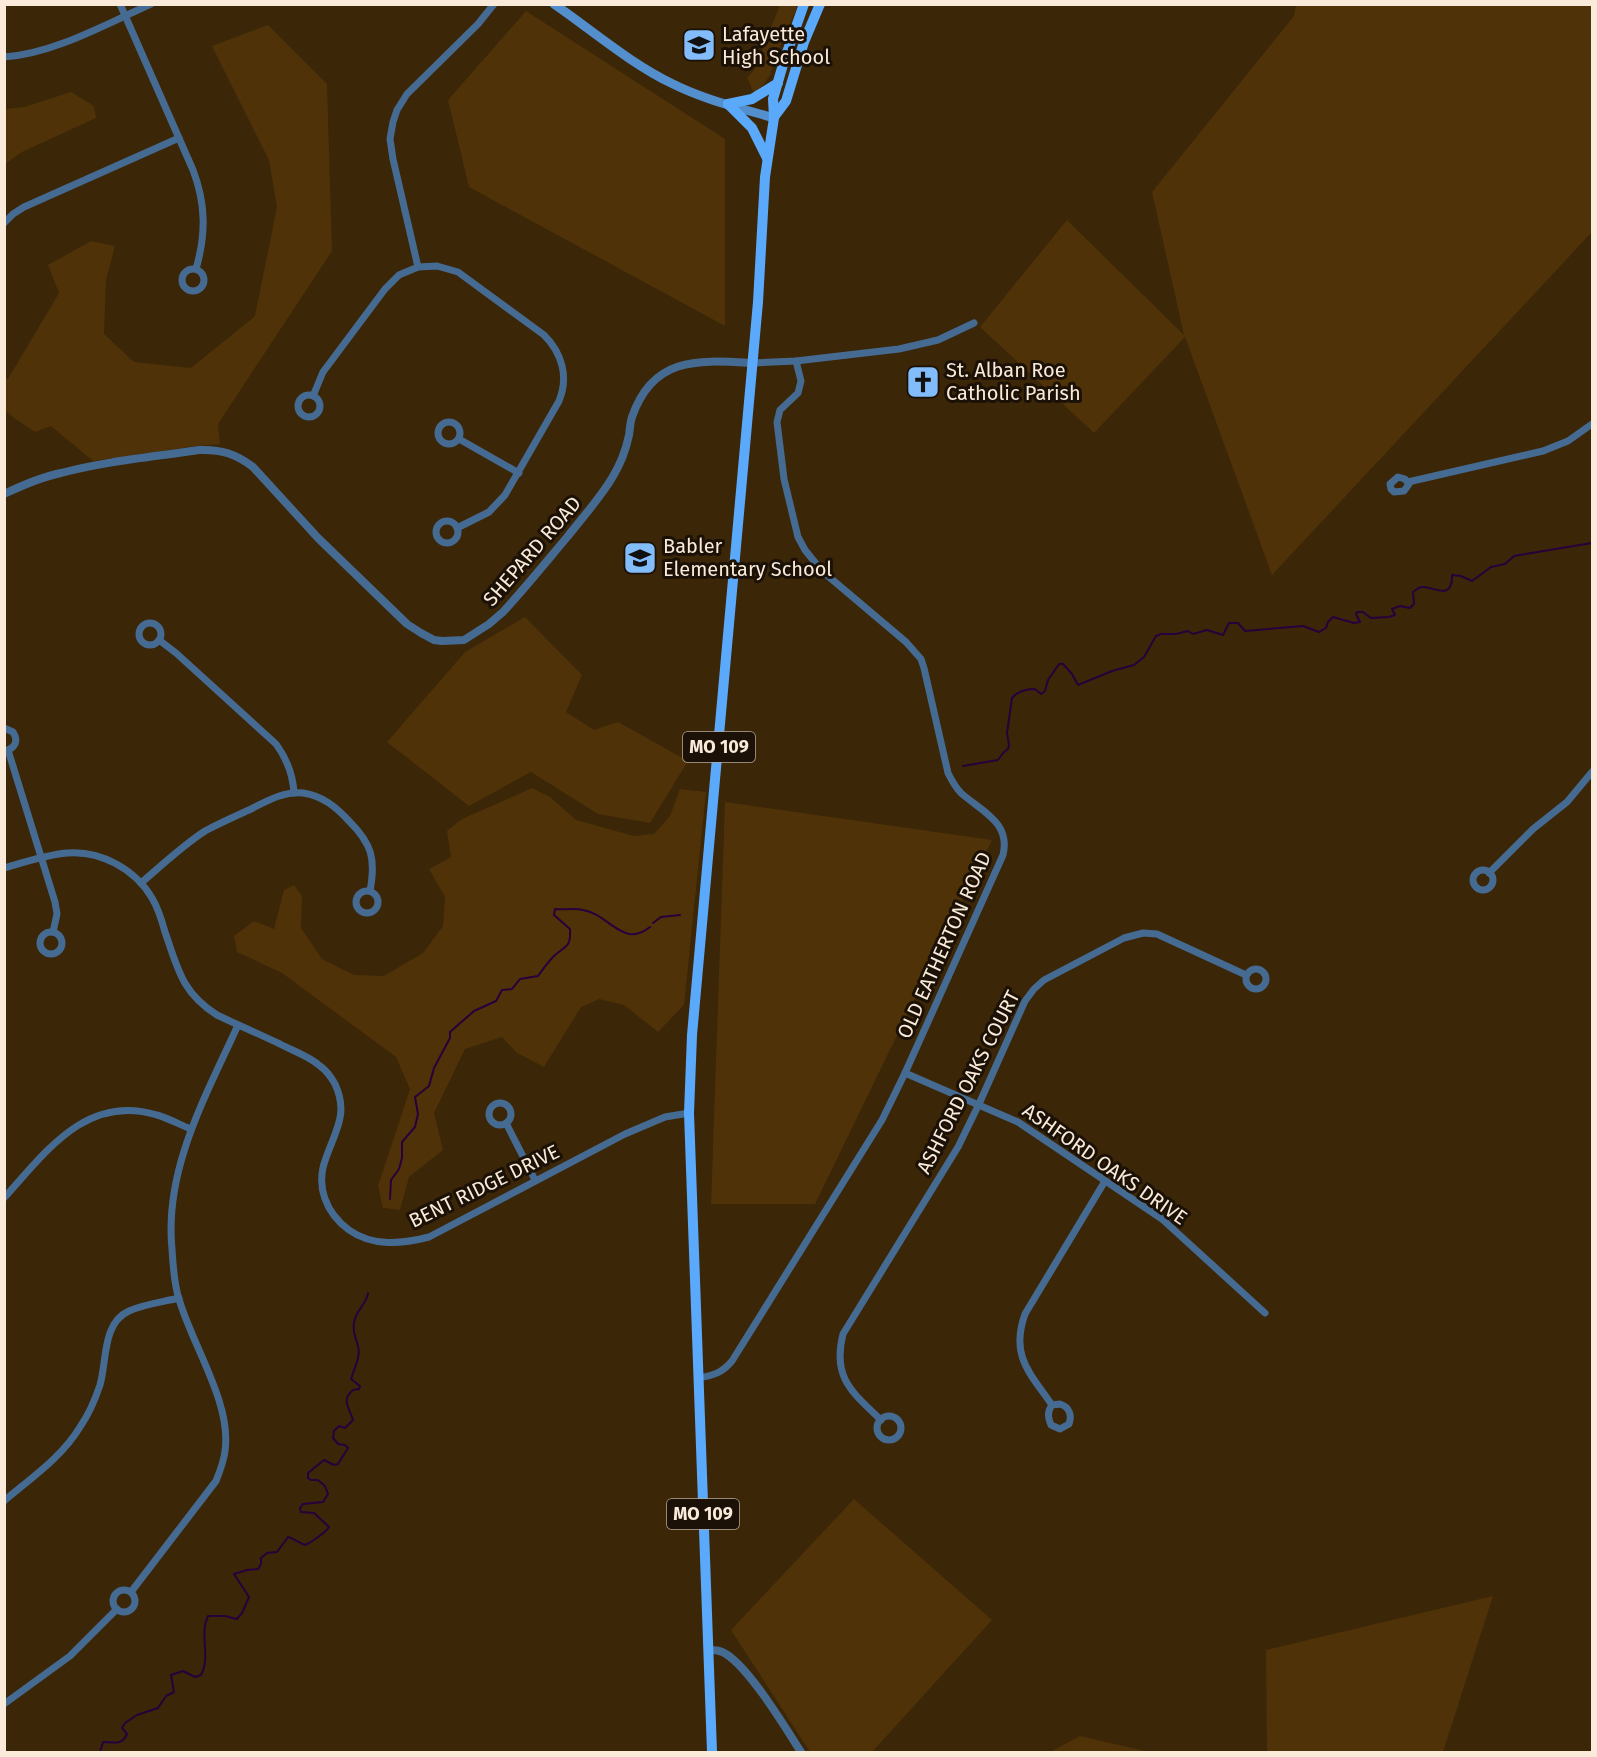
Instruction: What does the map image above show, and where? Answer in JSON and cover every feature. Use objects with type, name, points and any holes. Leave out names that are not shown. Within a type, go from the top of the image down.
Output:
[{"type":"main road","points":[[554,4],[648,70],[693,94],[774,118]]},
{"type":"main road","name":"MO 109","points":[[712,1752],[689,1113],[696,987],[758,302],[767,158],[774,118],[773,99],[804,4]]},
{"type":"main road","name":"MO 109","points":[[774,118],[786,101],[804,42],[820,4]]},
{"type":"main road","points":[[728,104],[752,99],[778,83]]},
{"type":"main road","points":[[728,104],[752,128],[767,158]]},
{"type":"street","points":[[120,4],[197,181],[203,206],[204,232],[196,269]]},
{"type":"street","points":[[4,57],[46,50],[151,4]]},
{"type":"street","points":[[418,267],[393,159],[390,139],[393,122],[407,94],[478,24],[494,4]]},
{"type":"street","points":[[4,223],[24,207],[179,138]]},
{"type":"street","points":[[314,396],[323,372],[385,289],[399,275],[418,267],[437,266],[458,272],[544,335],[559,354],[564,376],[562,394],[510,489],[496,506],[478,519],[457,528]]},
{"type":"street","name":"SHEPARD ROAD","points":[[4,494],[32,481],[88,467],[199,450],[212,449],[227,452],[253,467],[318,538],[407,624],[434,640],[464,640],[503,612],[602,494],[624,454],[632,418],[643,393],[652,382],[676,367],[690,363],[715,361],[796,362],[881,352],[922,344],[953,334],[974,323]]},
{"type":"street","name":"OLD EATHERTON ROAD","points":[[699,1378],[716,1375],[732,1361],[882,1120],[1005,848],[1004,838],[995,821],[961,793],[948,773],[921,659],[906,642],[822,571],[798,537],[784,479],[777,422],[780,410],[798,393],[801,381],[796,362]]},
{"type":"street","points":[[1408,482],[1543,451],[1568,441],[1593,424]]},
{"type":"street","points":[[459,439],[519,473]]},
{"type":"street","points":[[159,640],[276,744],[285,757],[294,793]]},
{"type":"street","points":[[4,728],[13,732],[16,738],[14,746],[6,750],[42,857],[56,908],[57,920],[53,932]]},
{"type":"street","points":[[1489,873],[1533,830],[1567,802],[1593,772]]},
{"type":"street","points":[[141,883],[174,854],[207,830],[277,796],[302,793],[329,802],[360,831],[373,859],[374,872],[370,891]]},
{"type":"street","name":"BENT RIDGE DRIVE","points":[[4,868],[68,852],[86,853],[122,867],[141,883],[152,899],[182,979],[190,992],[207,1009],[312,1060],[327,1072],[339,1098],[341,1114],[339,1127],[325,1159],[322,1190],[326,1204],[334,1217],[357,1236],[392,1244],[429,1237],[644,1125],[665,1117],[689,1113]]},
{"type":"street","name":"ASHFORD OAKS COURT","points":[[881,1420],[855,1395],[844,1377],[839,1355],[843,1334],[950,1161],[979,1104],[1025,1001],[1034,989],[1044,980],[1124,938],[1143,933],[1157,934],[1246,975]]},
{"type":"street","points":[[131,1593],[216,1481],[226,1450],[225,1425],[217,1396],[178,1298],[171,1230],[179,1163],[191,1130],[238,1025]]},
{"type":"street","name":"ASHFORD OAKS DRIVE","points":[[905,1073],[1018,1122],[1162,1219],[1265,1313]]},
{"type":"street","points":[[4,1198],[64,1134],[92,1118],[114,1112],[138,1111],[156,1115],[191,1130]]},
{"type":"street","points":[[506,1123],[535,1180]]},
{"type":"street","points":[[1052,1405],[1026,1369],[1019,1349],[1020,1327],[1025,1314],[1105,1181]]},
{"type":"street","points":[[4,1501],[54,1459],[67,1446],[80,1427],[92,1406],[99,1386],[107,1340],[112,1327],[130,1310],[178,1298]]},
{"type":"street","points":[[124,1590],[131,1593],[135,1602],[132,1608],[126,1612],[117,1609],[113,1599],[117,1593],[124,1590]]},
{"type":"street","points":[[4,1704],[70,1656],[117,1609]]},
{"type":"street","points":[[708,1650],[719,1650],[738,1664],[766,1700],[801,1752]]},
{"type":"shaded area","points":[[780,5],[798,5],[770,75],[754,93],[747,78],[755,69]]},
{"type":"shaded area","points":[[1296,5],[1592,5],[1592,232],[1272,575],[1185,337],[1094,433],[980,327],[1067,220],[1184,335],[1152,192],[1294,16]]},
{"type":"shaded area","points":[[526,11],[725,139],[725,326],[469,187],[448,100]]},
{"type":"shaded area","points":[[268,25],[327,84],[332,251],[218,424],[220,444],[93,461],[51,426],[35,432],[5,410],[4,377],[8,379],[59,293],[48,265],[91,241],[115,246],[106,280],[104,334],[134,362],[191,368],[255,316],[277,207],[269,160],[212,46]]},
{"type":"shaded area","points":[[71,92],[94,106],[96,118],[22,152],[5,164],[5,109],[24,107]]},
{"type":"shaded area","points":[[525,617],[582,675],[566,712],[594,730],[618,722],[688,761],[650,823],[598,814],[531,772],[469,806],[387,742],[465,652]]},
{"type":"shaded area","points":[[532,788],[550,797],[576,820],[634,836],[654,834],[670,816],[680,789],[706,792],[684,1005],[658,1032],[624,1005],[599,999],[581,1007],[544,1067],[517,1053],[502,1037],[465,1049],[434,1113],[443,1150],[409,1177],[400,1210],[383,1208],[378,1186],[410,1089],[396,1057],[282,973],[237,952],[234,936],[254,921],[274,929],[284,890],[294,885],[302,896],[301,928],[322,959],[354,975],[384,976],[423,953],[443,926],[445,897],[429,869],[451,857],[447,831],[462,819]]},
{"type":"shaded area","points":[[725,802],[992,840],[815,1204],[711,1204]]},
{"type":"shaded area","points":[[854,1499],[992,1620],[872,1752],[810,1752],[731,1630]]},
{"type":"shaded area","points":[[1493,1596],[1443,1752],[1267,1752],[1266,1650]]},
{"type":"shaded area","points":[[1080,1736],[1149,1752],[1050,1752]]},
{"type":"waterway","points":[[963,766],[998,760],[1009,745],[1007,733],[1012,698],[1029,689],[1035,689],[1041,694],[1045,691],[1048,680],[1059,664],[1063,664],[1078,685],[1134,665],[1144,657],[1156,636],[1161,634],[1188,631],[1193,634],[1207,630],[1223,635],[1229,623],[1238,623],[1245,631],[1303,626],[1319,632],[1326,628],[1333,617],[1354,623],[1360,622],[1357,612],[1363,612],[1371,618],[1389,617],[1395,615],[1392,609],[1400,606],[1410,608],[1414,604],[1413,592],[1418,588],[1446,590],[1449,588],[1452,575],[1472,581],[1491,567],[1505,564],[1514,556],[1592,543]]},
{"type":"waterway","points":[[390,1199],[391,1180],[399,1169],[402,1158],[402,1142],[415,1127],[418,1114],[415,1097],[429,1086],[434,1068],[450,1038],[450,1032],[474,1011],[496,1001],[502,990],[512,989],[520,979],[538,976],[552,958],[567,946],[570,940],[570,929],[554,915],[555,909],[580,909],[601,917],[616,928],[632,934],[640,933],[650,927]]},
{"type":"waterway","points":[[653,923],[661,917],[680,915]]},
{"type":"waterway","points":[[100,1752],[103,1742],[117,1742],[125,1738],[127,1734],[122,1728],[125,1723],[137,1715],[158,1708],[166,1696],[174,1692],[171,1675],[183,1671],[195,1677],[201,1675],[205,1661],[205,1630],[208,1616],[237,1619],[249,1597],[234,1574],[258,1569],[261,1558],[267,1553],[277,1552],[288,1537],[305,1545],[329,1527],[314,1513],[301,1512],[300,1508],[303,1504],[323,1502],[328,1494],[325,1486],[318,1480],[308,1478],[308,1473],[324,1460],[334,1465],[338,1464],[348,1448],[338,1444],[333,1438],[334,1431],[339,1426],[345,1428],[353,1420],[347,1397],[360,1386],[351,1379],[359,1354],[354,1326],[355,1318],[368,1293]]},
{"type":"place","name":"Lafayette High School","points":[[699,45]]},
{"type":"place","name":"St. Alban Roe Catholic Parish","points":[[923,382]]},
{"type":"place","name":"Babler Elementary School","points":[[640,558]]}]
